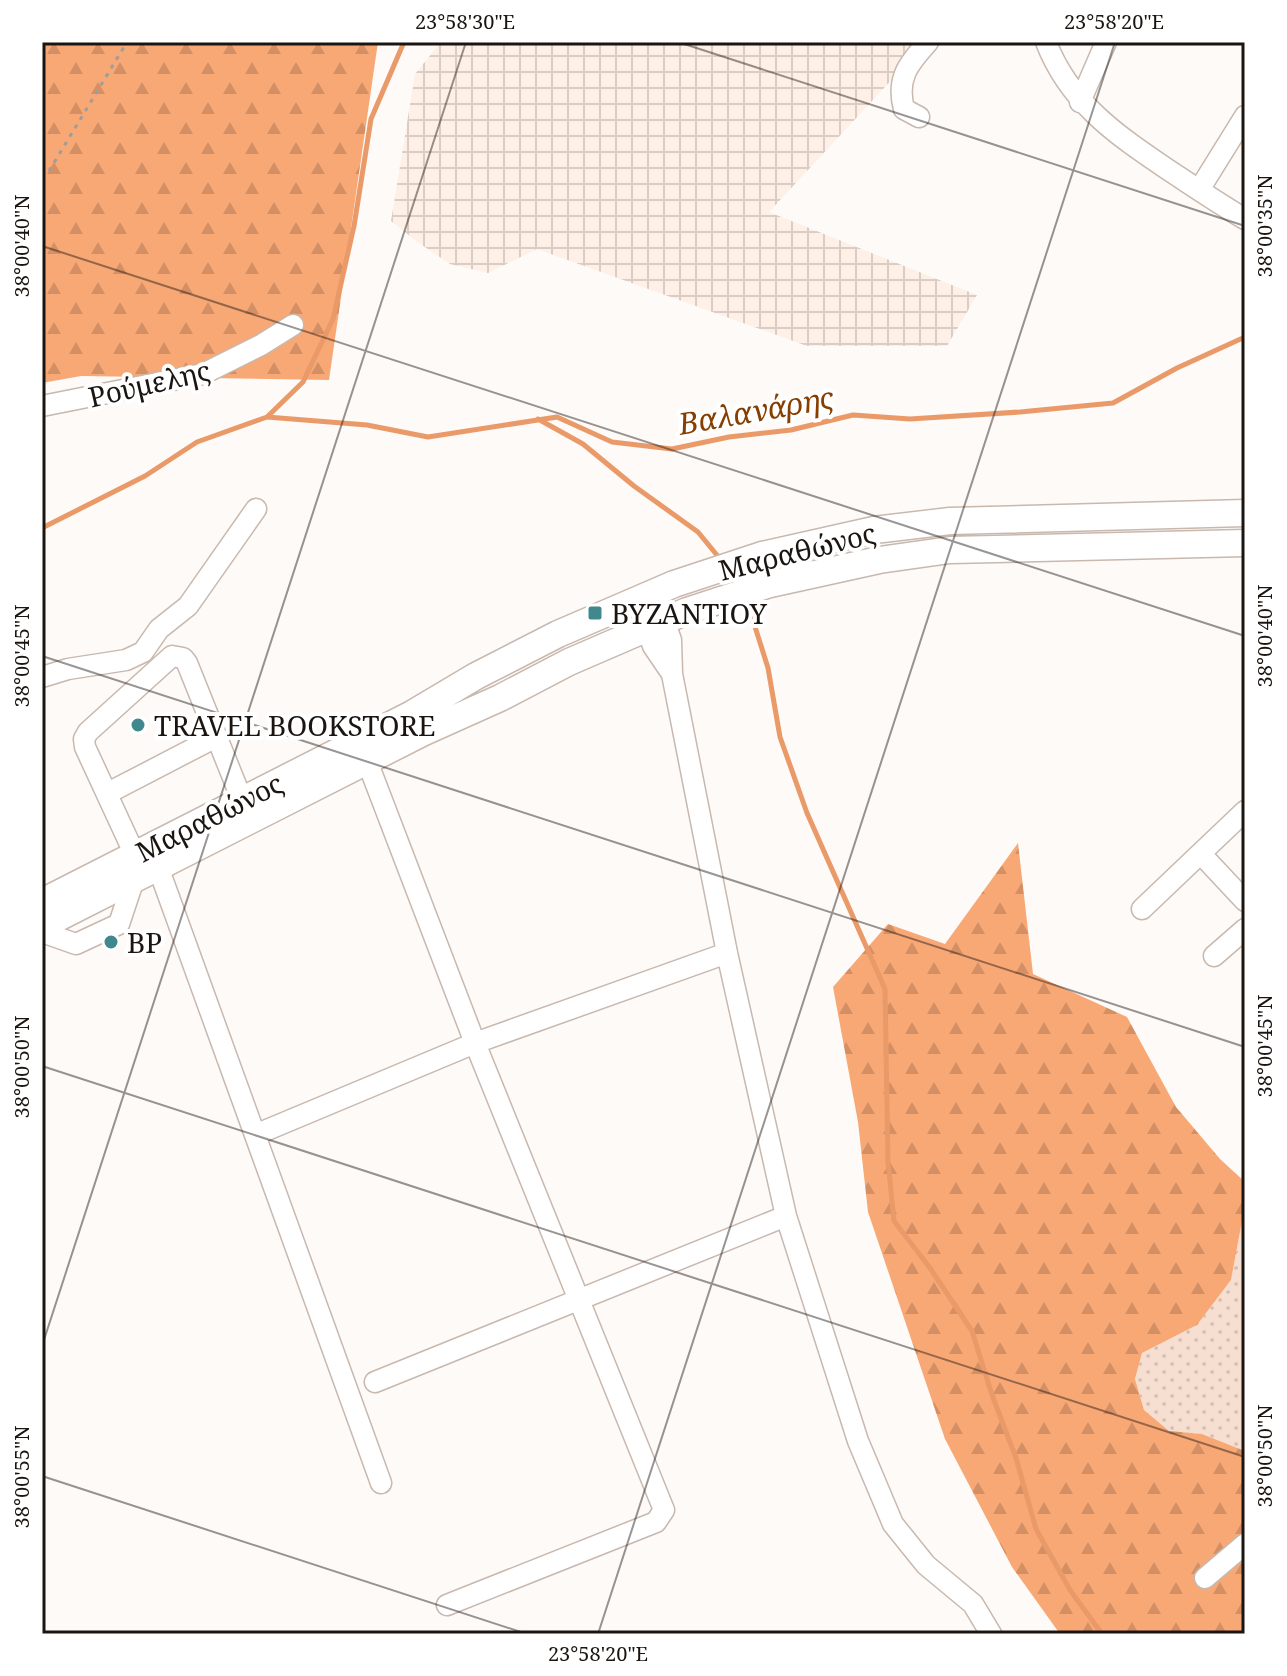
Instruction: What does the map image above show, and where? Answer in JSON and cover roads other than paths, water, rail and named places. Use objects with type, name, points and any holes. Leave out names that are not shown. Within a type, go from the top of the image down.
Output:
[{"type":"main road","name":"Μαραθώνος","points":[[42,929],[242,800],[412,714],[476,676],[646,596],[751,558],[874,530],[950,521],[1245,513]]},
{"type":"main road","name":"Μαραθώνος","points":[[42,902],[134,867],[158,867],[569,662],[656,625],[770,584],[879,560],[950,550],[1245,543]]},
{"type":"street","points":[[919,117],[904,109],[899,92],[903,77],[928,42]]},
{"type":"street","points":[[1046,42],[1058,69],[1080,102],[1117,135],[1245,219]]},
{"type":"street","points":[[1080,102],[1106,42]]},
{"type":"street","points":[[1199,190],[1245,116]]},
{"type":"street","name":"Ρούμελης","points":[[42,406],[203,374],[293,325]]},
{"type":"street","points":[[42,677],[68,669],[126,660],[143,652],[159,629],[188,606],[256,509]]},
{"type":"street","points":[[646,596],[656,625],[671,640],[672,674],[727,953],[786,1216],[858,1441],[893,1524],[926,1565],[973,1604],[991,1634]]},
{"type":"street","points":[[134,867],[108,793],[85,747],[85,736],[172,656],[183,658],[187,663],[242,800]]},
{"type":"street","points":[[108,793],[216,737]]},
{"type":"street","points":[[367,761],[475,1043],[663,1505],[663,1515],[656,1522],[447,1605]]},
{"type":"street","points":[[1142,909],[1245,811]]},
{"type":"street","points":[[1201,854],[1245,901]]},
{"type":"street","points":[[158,867],[381,1483]]},
{"type":"street","points":[[1214,956],[1245,929]]},
{"type":"street","points":[[255,1135],[475,1043],[727,953]]},
{"type":"street","points":[[375,1382],[786,1216]]},
{"type":"street","points":[[1205,1578],[1245,1544]]},
{"type":"waterway","points":[[42,528],[145,476],[197,442],[267,417],[303,382],[333,319],[354,226],[371,119],[404,42]]},
{"type":"waterway","name":"Βαλανάρης","points":[[267,417],[367,425],[428,437],[557,417],[612,442],[672,449],[729,437],[791,430],[853,415],[910,419],[1113,403],[1177,368],[1245,337]]},
{"type":"waterway","points":[[538,419],[583,444],[698,532],[721,560]]},
{"type":"waterway","points":[[743,600],[751,614],[768,668],[780,737],[807,813],[885,989],[888,1162],[894,1221],[972,1331],[1016,1458],[1036,1529],[1070,1590],[1102,1634]]},
{"type":"place","name":"ΒΥΖΑΝΤΙΟΥ","points":[[595,613]]},
{"type":"place","name":"TRAVEL BOOKSTORE","points":[[138,725]]},
{"type":"place","name":"BP","points":[[111,942]]}]
